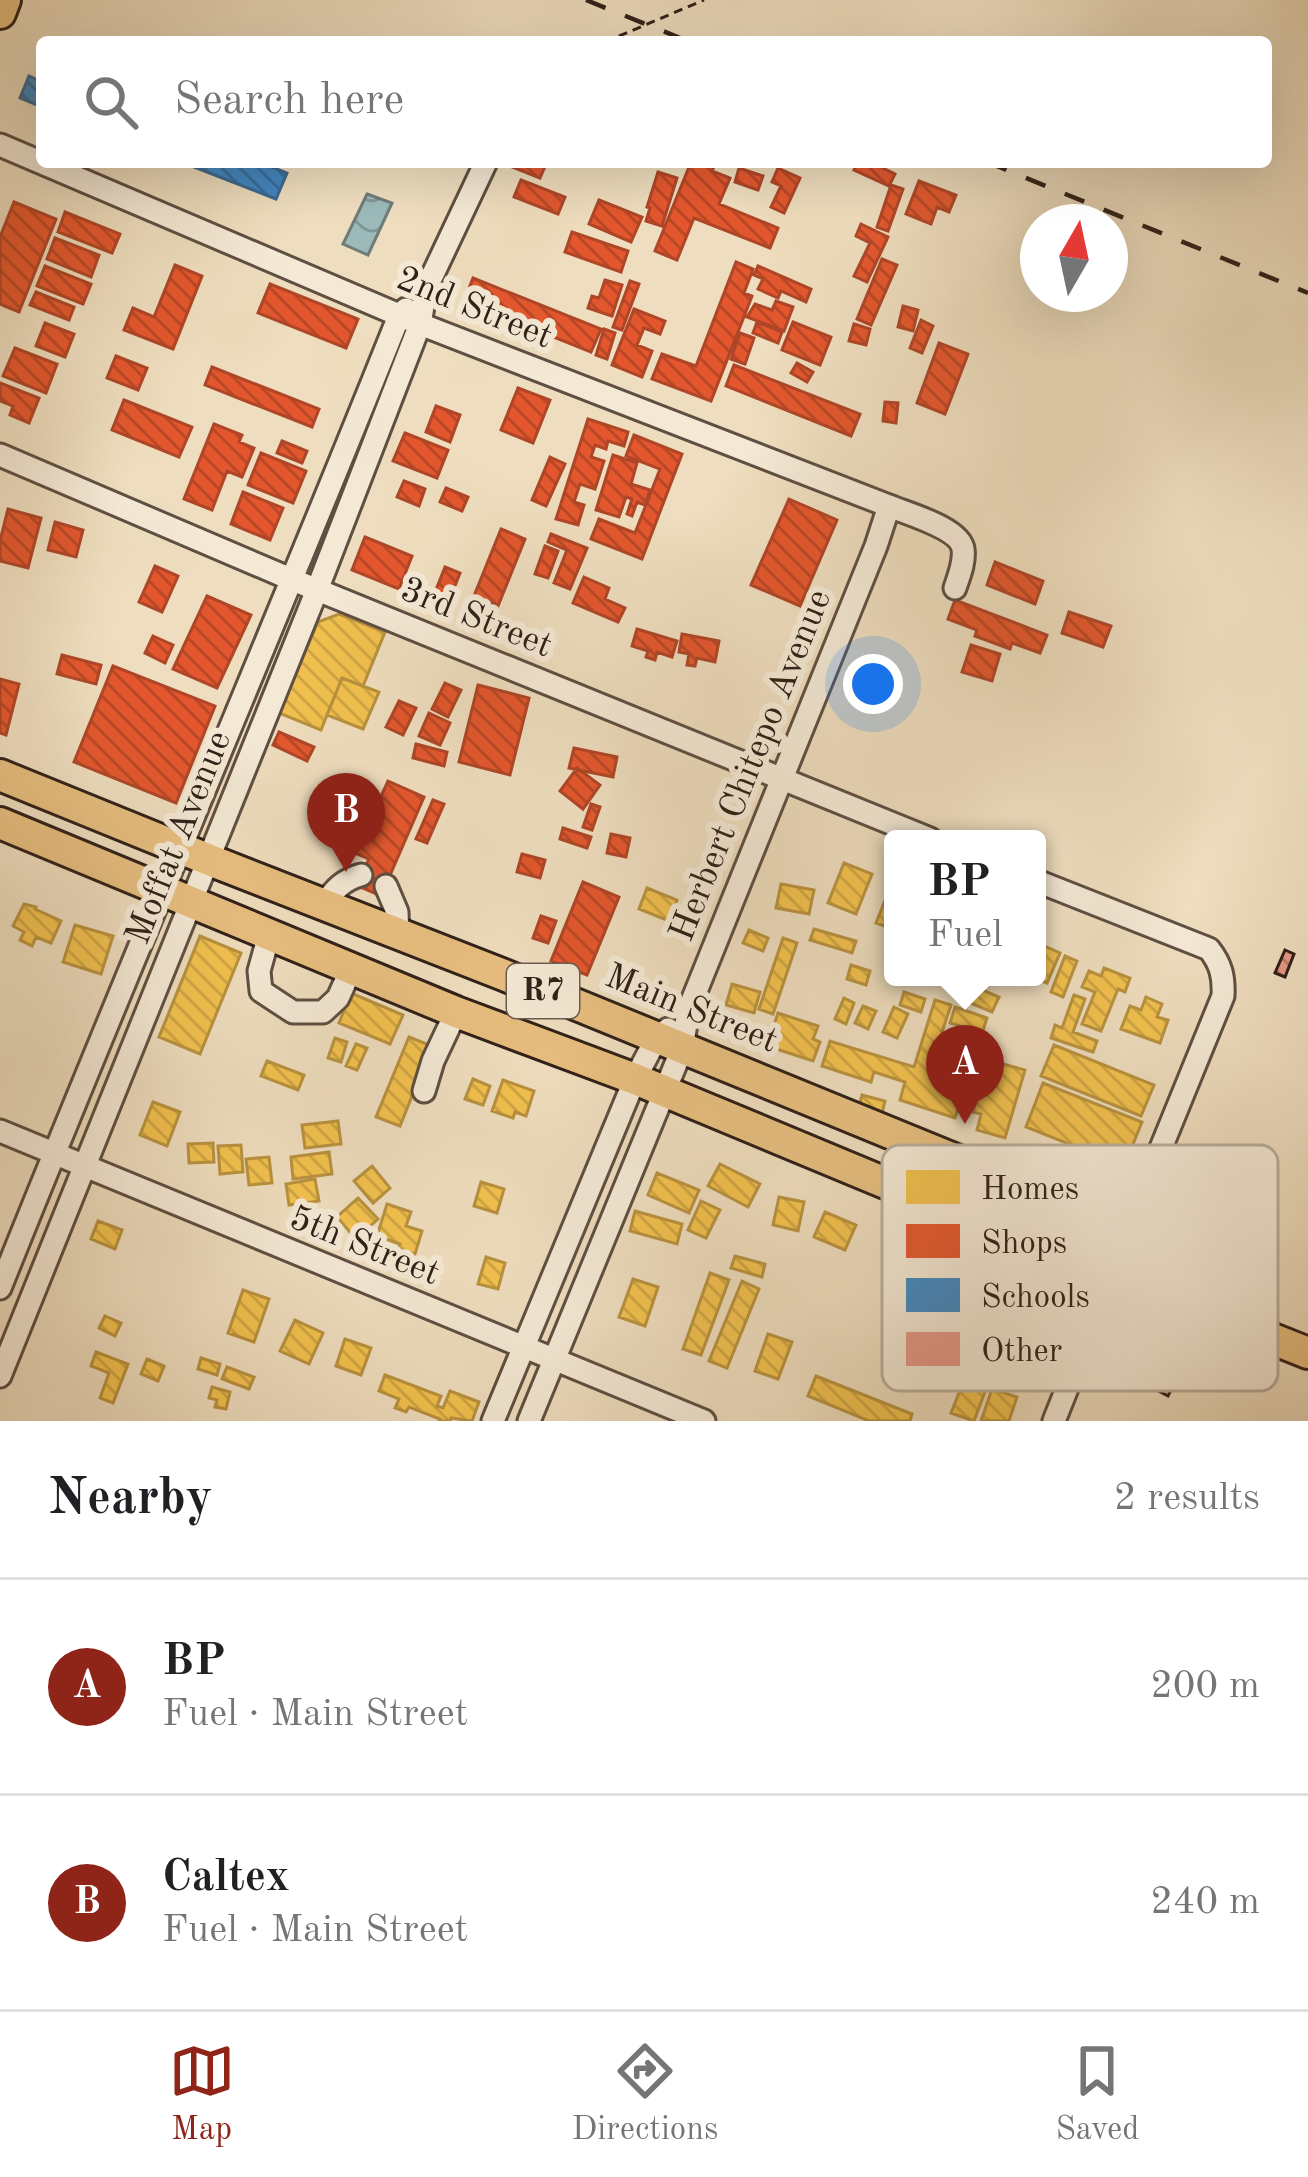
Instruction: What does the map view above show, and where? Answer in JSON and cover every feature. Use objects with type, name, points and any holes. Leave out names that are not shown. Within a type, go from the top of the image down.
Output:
[{"type":"highway","points":[[0,14],[5,0]]},
{"type":"highway","name":"Main Street","points":[[0,775],[918,1145]]},
{"type":"highway","points":[[8,827],[33,788]]},
{"type":"highway","name":"R7","points":[[8,827],[882,1182]]},
{"type":"highway","points":[[337,910],[340,964]]},
{"type":"highway","points":[[470,1017],[504,975]]},
{"type":"highway","points":[[810,1152],[829,1109]]},
{"type":"highway","points":[[1278,1341],[1308,1353]]},
{"type":"street","name":"2nd Street","points":[[0,145],[36,160]]},
{"type":"street","name":"2nd Street","points":[[54,168],[410,320],[955,534],[963,544],[955,588]]},
{"type":"street","points":[[410,320],[482,168]]},
{"type":"street","name":"Moffat Avenue","points":[[193,853],[293,580],[410,320]]},
{"type":"street","name":"Moffat Avenue","points":[[0,1288],[54,1153],[317,590],[410,320]]},
{"type":"street","name":"3rd Street","points":[[0,455],[317,590],[907,830]]},
{"type":"street","name":"Herbert Chitepo Avenue","points":[[493,1421],[522,1348],[688,1011],[889,506]]},
{"type":"street","points":[[337,910],[337,886],[361,875]]},
{"type":"street","points":[[1046,885],[1209,949],[1218,961],[1223,996],[1163,1145]]},
{"type":"street","points":[[386,886],[397,912],[398,934]]},
{"type":"street","name":"Moffat Avenue","points":[[0,1376],[83,1167],[175,896]]},
{"type":"street","points":[[269,935],[259,970],[261,991],[293,1012],[323,1012],[338,998],[340,964]]},
{"type":"street","points":[[424,1091],[433,1061],[470,1017]]},
{"type":"street","name":"Herbert Chitepo Avenue","points":[[529,1421],[649,1086]]},
{"type":"street","name":"5th Street","points":[[0,1132],[704,1421]]},
{"type":"street","points":[[1054,1421],[1066,1391]]},
{"type":"path","points":[[619,36],[704,0]]},
{"type":"water","points":[[367,194],[392,203],[368,255],[343,244]]},
{"type":"building: Homes","points":[[339,614],[385,632],[363,686],[342,678],[321,730],[279,713],[318,622]]},
{"type":"building: Homes","points":[[342,678],[379,692],[363,729],[327,715]]},
{"type":"building: Homes","points":[[844,863],[872,874],[856,914],[828,903]]},
{"type":"building: Homes","points":[[781,884],[814,890],[809,914],[776,908]]},
{"type":"building: Homes","points":[[647,888],[677,900],[669,921],[639,909]]},
{"type":"building: Homes","points":[[884,903],[884,926],[876,923]]},
{"type":"building: Homes","points":[[24,904],[61,921],[51,943],[36,937],[32,946],[20,940],[24,932],[13,926]]},
{"type":"building: Homes","points":[[75,925],[113,936],[101,974],[63,962]]},
{"type":"building: Homes","points":[[814,929],[856,941],[852,953],[810,940]]},
{"type":"building: Homes","points":[[749,930],[768,938],[763,951],[743,943]]},
{"type":"building: Homes","points":[[200,936],[241,953],[200,1054],[159,1037]]},
{"type":"building: Homes","points":[[783,938],[797,943],[773,1014],[759,1009]]},
{"type":"building: Homes","points":[[1046,947],[1060,953],[1046,983]]},
{"type":"building: Homes","points":[[1065,956],[1077,961],[1063,997],[1051,992]]},
{"type":"building: Homes","points":[[851,965],[870,971],[866,985],[847,979]]},
{"type":"building: Homes","points":[[1104,968],[1130,978],[1125,992],[1118,989],[1101,1031],[1082,1024],[1095,992],[1082,987],[1089,971],[1101,976]]},
{"type":"building: Homes","points":[[732,984],[760,992],[754,1013],[726,1005]]},
{"type":"building: Homes","points":[[967,986],[999,997],[992,1012],[961,999]]},
{"type":"building: Homes","points":[[904,992],[925,999],[921,1012],[900,1005]]},
{"type":"building: Homes","points":[[351,993],[403,1015],[390,1044],[339,1023]]},
{"type":"building: Homes","points":[[1074,995],[1085,999],[1073,1032],[1097,1041],[1093,1052],[1051,1038],[1055,1025],[1062,1028]]},
{"type":"building: Homes","points":[[1146,997],[1162,1004],[1157,1017],[1168,1020],[1160,1043],[1121,1029],[1130,1006],[1141,1010]]},
{"type":"building: Homes","points":[[844,998],[854,1003],[846,1024],[835,1019]]},
{"type":"building: Homes","points":[[935,1000],[951,1005],[940,1038],[958,1044],[964,1027],[950,1023],[955,1007],[987,1018],[955,1118],[900,1100],[905,1082],[874,1072],[871,1082],[822,1066],[830,1041],[914,1067]]},
{"type":"building: Homes","points":[[863,1006],[876,1011],[868,1029],[855,1023]]},
{"type":"building: Homes","points":[[894,1007],[908,1014],[897,1038],[883,1032]]},
{"type":"building: Homes","points":[[778,1013],[818,1026],[813,1039],[820,1042],[813,1061],[767,1046]]},
{"type":"building: Homes","points":[[409,1037],[432,1046],[400,1126],[376,1117]]},
{"type":"building: Homes","points":[[335,1038],[347,1042],[341,1062],[328,1058]]},
{"type":"building: Homes","points":[[356,1044],[367,1048],[357,1070],[346,1066]]},
{"type":"building: Homes","points":[[1054,1045],[1154,1085],[1141,1116],[1041,1076]]},
{"type":"building: Homes","points":[[267,1061],[304,1075],[298,1090],[261,1076]]},
{"type":"building: Homes","points":[[1003,1064],[1025,1070],[1005,1138],[977,1130],[981,1114],[973,1112],[983,1076],[998,1080]]},
{"type":"building: Homes","points":[[473,1079],[490,1086],[483,1105],[465,1099]]},
{"type":"building: Homes","points":[[503,1080],[534,1091],[526,1116],[515,1112],[513,1118],[492,1111]]},
{"type":"building: Homes","points":[[1043,1083],[1142,1122],[1133,1145],[1071,1145],[1026,1127]]},
{"type":"building: Homes","points":[[862,1095],[885,1101],[882,1113],[859,1106]]},
{"type":"building: Homes","points":[[153,1102],[180,1112],[167,1146],[140,1135]]},
{"type":"building: Homes","points":[[338,1121],[341,1144],[305,1148],[302,1125]]},
{"type":"building: Homes","points":[[213,1143],[214,1162],[189,1163],[188,1144]]},
{"type":"building: Homes","points":[[241,1145],[243,1172],[220,1174],[218,1146]]},
{"type":"building: Homes","points":[[329,1152],[332,1174],[293,1179],[291,1157]]},
{"type":"building: Homes","points":[[269,1157],[272,1183],[249,1185],[246,1159]]},
{"type":"building: Homes","points":[[720,1164],[760,1184],[748,1207],[708,1186]]},
{"type":"building: Homes","points":[[372,1166],[390,1188],[373,1203],[354,1181]]},
{"type":"building: Homes","points":[[657,1173],[699,1190],[689,1213],[648,1195]]},
{"type":"building: Homes","points":[[315,1179],[319,1201],[289,1205],[286,1184]]},
{"type":"building: Homes","points":[[481,1182],[504,1189],[497,1213],[474,1206]]},
{"type":"building: Homes","points":[[779,1197],[804,1202],[798,1231],[773,1225]]},
{"type":"building: Homes","points":[[358,1198],[378,1219],[356,1239],[337,1217]]},
{"type":"building: Homes","points":[[701,1201],[720,1210],[706,1238],[688,1230]]},
{"type":"building: Homes","points":[[387,1204],[411,1212],[406,1226],[422,1231],[415,1254],[377,1236]]},
{"type":"building: Homes","points":[[635,1211],[682,1224],[677,1244],[630,1231]]},
{"type":"building: Homes","points":[[825,1212],[856,1225],[845,1250],[814,1237]]},
{"type":"building: Homes","points":[[98,1221],[122,1230],[115,1249],[91,1239]]},
{"type":"building: Homes","points":[[735,1256],[765,1264],[762,1277],[731,1268]]},
{"type":"building: Homes","points":[[486,1257],[505,1263],[498,1289],[478,1284]]},
{"type":"building: Homes","points":[[710,1273],[729,1280],[701,1355],[683,1349]]},
{"type":"building: Homes","points":[[633,1279],[658,1287],[645,1326],[619,1317]]},
{"type":"building: Homes","points":[[742,1281],[759,1289],[727,1368],[709,1361]]},
{"type":"building: Homes","points":[[243,1290],[269,1299],[254,1342],[228,1333]]},
{"type":"building: Homes","points":[[105,1316],[121,1323],[115,1336],[99,1328]]},
{"type":"building: Homes","points":[[295,1320],[323,1333],[309,1364],[280,1351]]},
{"type":"building: Homes","points":[[768,1334],[792,1342],[778,1379],[755,1371]]},
{"type":"building: Homes","points":[[345,1339],[371,1348],[361,1375],[336,1366]]},
{"type":"building: Homes","points":[[96,1352],[128,1364],[113,1403],[100,1398],[109,1373],[91,1366]]},
{"type":"building: Homes","points":[[201,1358],[220,1364],[217,1375],[198,1369]]},
{"type":"building: Homes","points":[[147,1359],[164,1366],[158,1381],[141,1374]]},
{"type":"building: Homes","points":[[227,1367],[254,1377],[249,1389],[222,1379]]},
{"type":"building: Homes","points":[[385,1375],[441,1396],[437,1406],[443,1408],[450,1391],[479,1402],[472,1421],[439,1421],[409,1407],[406,1412],[395,1408],[399,1399],[379,1391]]},
{"type":"building: Homes","points":[[816,1376],[912,1414],[910,1421],[869,1421],[808,1396]]},
{"type":"building: Homes","points":[[212,1387],[230,1392],[226,1409],[215,1407],[217,1400],[209,1398]]},
{"type":"building: Homes","points":[[960,1391],[985,1391],[974,1421],[951,1413]]},
{"type":"building: Homes","points":[[991,1391],[1017,1397],[1009,1421],[981,1421]]},
{"type":"building: Shops","points":[[515,168],[544,168],[540,178]]},
{"type":"building: Shops","points":[[689,168],[713,168],[730,178],[719,204],[778,228],[770,248],[694,218],[677,260],[655,251]]},
{"type":"building: Shops","points":[[739,168],[763,176],[758,190],[735,182]]},
{"type":"building: Shops","points":[[778,168],[800,178],[784,213],[771,207],[781,186],[772,182]]},
{"type":"building: Shops","points":[[882,168],[895,174],[889,186],[854,170]]},
{"type":"building: Shops","points":[[658,172],[677,178],[662,226],[646,221]]},
{"type":"building: Shops","points":[[521,180],[565,197],[558,214],[514,197]]},
{"type":"building: Shops","points":[[919,181],[956,195],[949,212],[937,207],[931,224],[906,214]]},
{"type":"building: Shops","points":[[891,185],[903,189],[888,231],[877,227]]},
{"type":"building: Shops","points":[[599,200],[642,217],[631,242],[589,224]]},
{"type":"building: Shops","points":[[14,202],[56,219],[19,312],[0,304],[0,237]]},
{"type":"building: Shops","points":[[65,212],[120,234],[112,253],[58,232]]},
{"type":"building: Shops","points":[[861,224],[888,237],[867,282],[854,276],[870,243],[856,236]]},
{"type":"building: Shops","points":[[572,232],[628,251],[621,272],[565,252]]},
{"type":"building: Shops","points":[[55,238],[99,255],[91,277],[47,259]]},
{"type":"building: Shops","points":[[882,259],[897,265],[871,325],[857,319]]},
{"type":"building: Shops","points":[[736,262],[753,269],[744,293],[752,296],[711,401],[652,379],[662,354],[696,366]]},
{"type":"building: Shops","points":[[175,265],[202,276],[173,349],[124,330],[133,308],[154,317]]},
{"type":"building: Shops","points":[[45,266],[91,284],[83,304],[37,286]]},
{"type":"building: Shops","points":[[758,266],[811,289],[806,302],[781,291],[778,298],[758,289],[763,279],[754,275]]},
{"type":"building: Shops","points":[[473,278],[601,329],[591,352],[464,301]]},
{"type":"building: Shops","points":[[605,280],[622,285],[612,316],[588,308],[592,296],[599,298]]},
{"type":"building: Shops","points":[[630,281],[639,284],[622,330],[613,327]]},
{"type":"building: Shops","points":[[270,284],[358,319],[346,348],[258,313]]},
{"type":"building: Shops","points":[[36,292],[74,307],[69,320],[30,305]]},
{"type":"building: Shops","points":[[776,301],[793,307],[784,331],[747,317],[755,304],[772,310]]},
{"type":"building: Shops","points":[[903,306],[918,310],[913,331],[898,327]]},
{"type":"building: Shops","points":[[634,309],[665,321],[660,334],[644,328],[637,345],[652,351],[642,377],[612,365]]},
{"type":"building: Shops","points":[[921,320],[933,326],[922,353],[910,348]]},
{"type":"building: Shops","points":[[757,322],[782,332],[778,343],[753,333]]},
{"type":"building: Shops","points":[[793,322],[831,337],[820,365],[782,350]]},
{"type":"building: Shops","points":[[45,323],[74,334],[65,357],[36,346]]},
{"type":"building: Shops","points":[[854,324],[870,329],[866,345],[849,341]]},
{"type":"building: Shops","points":[[604,329],[615,333],[607,359],[596,355]]},
{"type":"building: Shops","points":[[740,333],[754,338],[745,364],[731,359]]},
{"type":"building: Shops","points":[[939,343],[968,354],[945,414],[917,403]]},
{"type":"building: Shops","points":[[15,348],[57,364],[46,393],[3,376]]},
{"type":"building: Shops","points":[[116,356],[147,368],[138,390],[107,378]]},
{"type":"building: Shops","points":[[797,363],[813,372],[807,382],[791,373]]},
{"type":"building: Shops","points":[[734,365],[860,414],[851,436],[726,386]]},
{"type":"building: Shops","points":[[212,367],[319,409],[312,427],[205,385]]},
{"type":"building: Shops","points":[[0,383],[39,398],[29,423],[10,415],[13,406],[0,401]]},
{"type":"building: Shops","points":[[518,388],[550,400],[533,443],[501,430]]},
{"type":"building: Shops","points":[[124,400],[192,427],[179,457],[112,430]]},
{"type":"building: Shops","points":[[885,402],[898,403],[896,423],[883,421]]},
{"type":"building: Shops","points":[[436,406],[460,415],[450,442],[426,432]]},
{"type":"building: Shops","points":[[588,419],[628,432],[624,446],[608,441],[606,449],[595,445],[591,457],[604,461],[595,489],[580,484],[574,502],[584,505],[578,525],[556,519]]},
{"type":"building: Shops","points":[[214,424],[242,435],[239,442],[254,448],[242,477],[227,471],[212,510],[184,499]]},
{"type":"building: Shops","points":[[405,433],[448,450],[437,478],[393,461]]},
{"type":"building: Shops","points":[[634,435],[682,454],[642,559],[591,539],[599,519],[635,533],[660,469],[626,456]]},
{"type":"building: Shops","points":[[282,441],[307,451],[302,463],[277,453]]},
{"type":"building: Shops","points":[[261,453],[306,471],[293,503],[248,485]]},
{"type":"building: Shops","points":[[613,455],[637,463],[631,484],[650,490],[645,505],[637,502],[632,516],[627,514],[632,499],[626,497],[619,517],[596,510]]},
{"type":"building: Shops","points":[[550,457],[565,464],[546,506],[532,500]]},
{"type":"building: Shops","points":[[404,481],[425,489],[419,506],[397,497]]},
{"type":"building: Shops","points":[[446,488],[468,497],[462,511],[440,502]]},
{"type":"building: Shops","points":[[243,492],[283,508],[270,540],[231,524]]},
{"type":"building: Shops","points":[[789,499],[837,520],[800,606],[751,585]]},
{"type":"building: Shops","points":[[8,509],[41,518],[28,568],[0,561]]},
{"type":"building: Shops","points":[[55,522],[83,530],[76,557],[48,550]]},
{"type":"building: Shops","points":[[501,529],[525,539],[498,606],[474,596]]},
{"type":"building: Shops","points":[[551,534],[587,548],[570,589],[554,583],[567,550],[548,542]]},
{"type":"building: Shops","points":[[365,537],[412,556],[399,589],[352,570]]},
{"type":"building: Shops","points":[[545,546],[558,551],[548,578],[535,574]]},
{"type":"building: Shops","points":[[995,562],[1043,581],[1035,604],[987,585]]},
{"type":"building: Shops","points":[[155,566],[178,576],[162,612],[139,602]]},
{"type":"building: Shops","points":[[445,567],[460,573],[447,606],[432,600]]},
{"type":"building: Shops","points":[[584,577],[609,588],[605,599],[625,608],[618,622],[573,603]]},
{"type":"building: Shops","points":[[207,596],[251,615],[217,688],[173,669]]},
{"type":"building: Shops","points":[[955,600],[1047,635],[1040,653],[1012,643],[1010,649],[975,636],[977,630],[948,619]]},
{"type":"building: Shops","points":[[1069,612],[1111,626],[1103,647],[1062,633]]},
{"type":"building: Shops","points":[[637,629],[677,641],[672,657],[657,652],[655,660],[646,657],[648,651],[632,646]]},
{"type":"building: Shops","points":[[682,634],[719,641],[715,662],[697,658],[695,666],[687,665],[689,654],[679,652]]},
{"type":"building: Shops","points":[[153,636],[173,645],[165,663],[145,653]]},
{"type":"building: Shops","points":[[971,645],[1000,654],[992,681],[962,672]]},
{"type":"building: Shops","points":[[62,655],[101,665],[96,684],[57,674]]},
{"type":"building: Shops","points":[[113,666],[215,706],[176,803],[74,762]]},
{"type":"building: Shops","points":[[0,679],[19,684],[6,735],[0,733]]},
{"type":"building: Shops","points":[[445,683],[461,690],[448,717],[432,709]]},
{"type":"building: Shops","points":[[478,685],[529,698],[510,775],[459,762]]},
{"type":"building: Shops","points":[[399,701],[416,708],[403,735],[386,727]]},
{"type":"building: Shops","points":[[429,713],[450,723],[440,745],[419,736]]},
{"type":"building: Shops","points":[[279,732],[314,747],[307,761],[273,745]]},
{"type":"building: Shops","points":[[416,744],[447,752],[444,766],[413,758]]},
{"type":"building: Shops","points":[[574,748],[617,757],[613,777],[569,768]]},
{"type":"building: Shops","points":[[577,768],[600,785],[583,809],[560,791]]},
{"type":"building: Shops","points":[[388,781],[424,797],[381,896],[356,885],[369,859],[355,853]]},
{"type":"building: Shops","points":[[433,800],[444,804],[427,843],[416,839]]},
{"type":"building: Shops","points":[[591,804],[600,807],[592,830],[583,827]]},
{"type":"building: Shops","points":[[563,828],[591,837],[587,848],[560,839]]},
{"type":"building: Shops","points":[[611,834],[630,838],[626,857],[607,853]]},
{"type":"building: Shops","points":[[522,854],[545,860],[540,878],[517,872]]},
{"type":"building: Shops","points":[[583,882],[619,897],[587,975],[551,961]]},
{"type":"building: Shops","points":[[541,916],[556,921],[548,943],[533,938]]},
{"type":"building: Schools","points":[[29,76],[36,79],[36,105],[20,98]]},
{"type":"building: Schools","points":[[197,168],[274,168],[287,173],[276,199]]},
{"type":"building: Other","points":[[1285,950],[1294,954],[1285,977],[1275,973]]},
{"type":"railway","points":[[586,0],[675,36]]},
{"type":"railway","points":[[1002,168],[1308,293]]},
{"type":"place","name":"Caltex","points":[[346,872]]},
{"type":"place","name":"BP","points":[[965,1124]]}]
